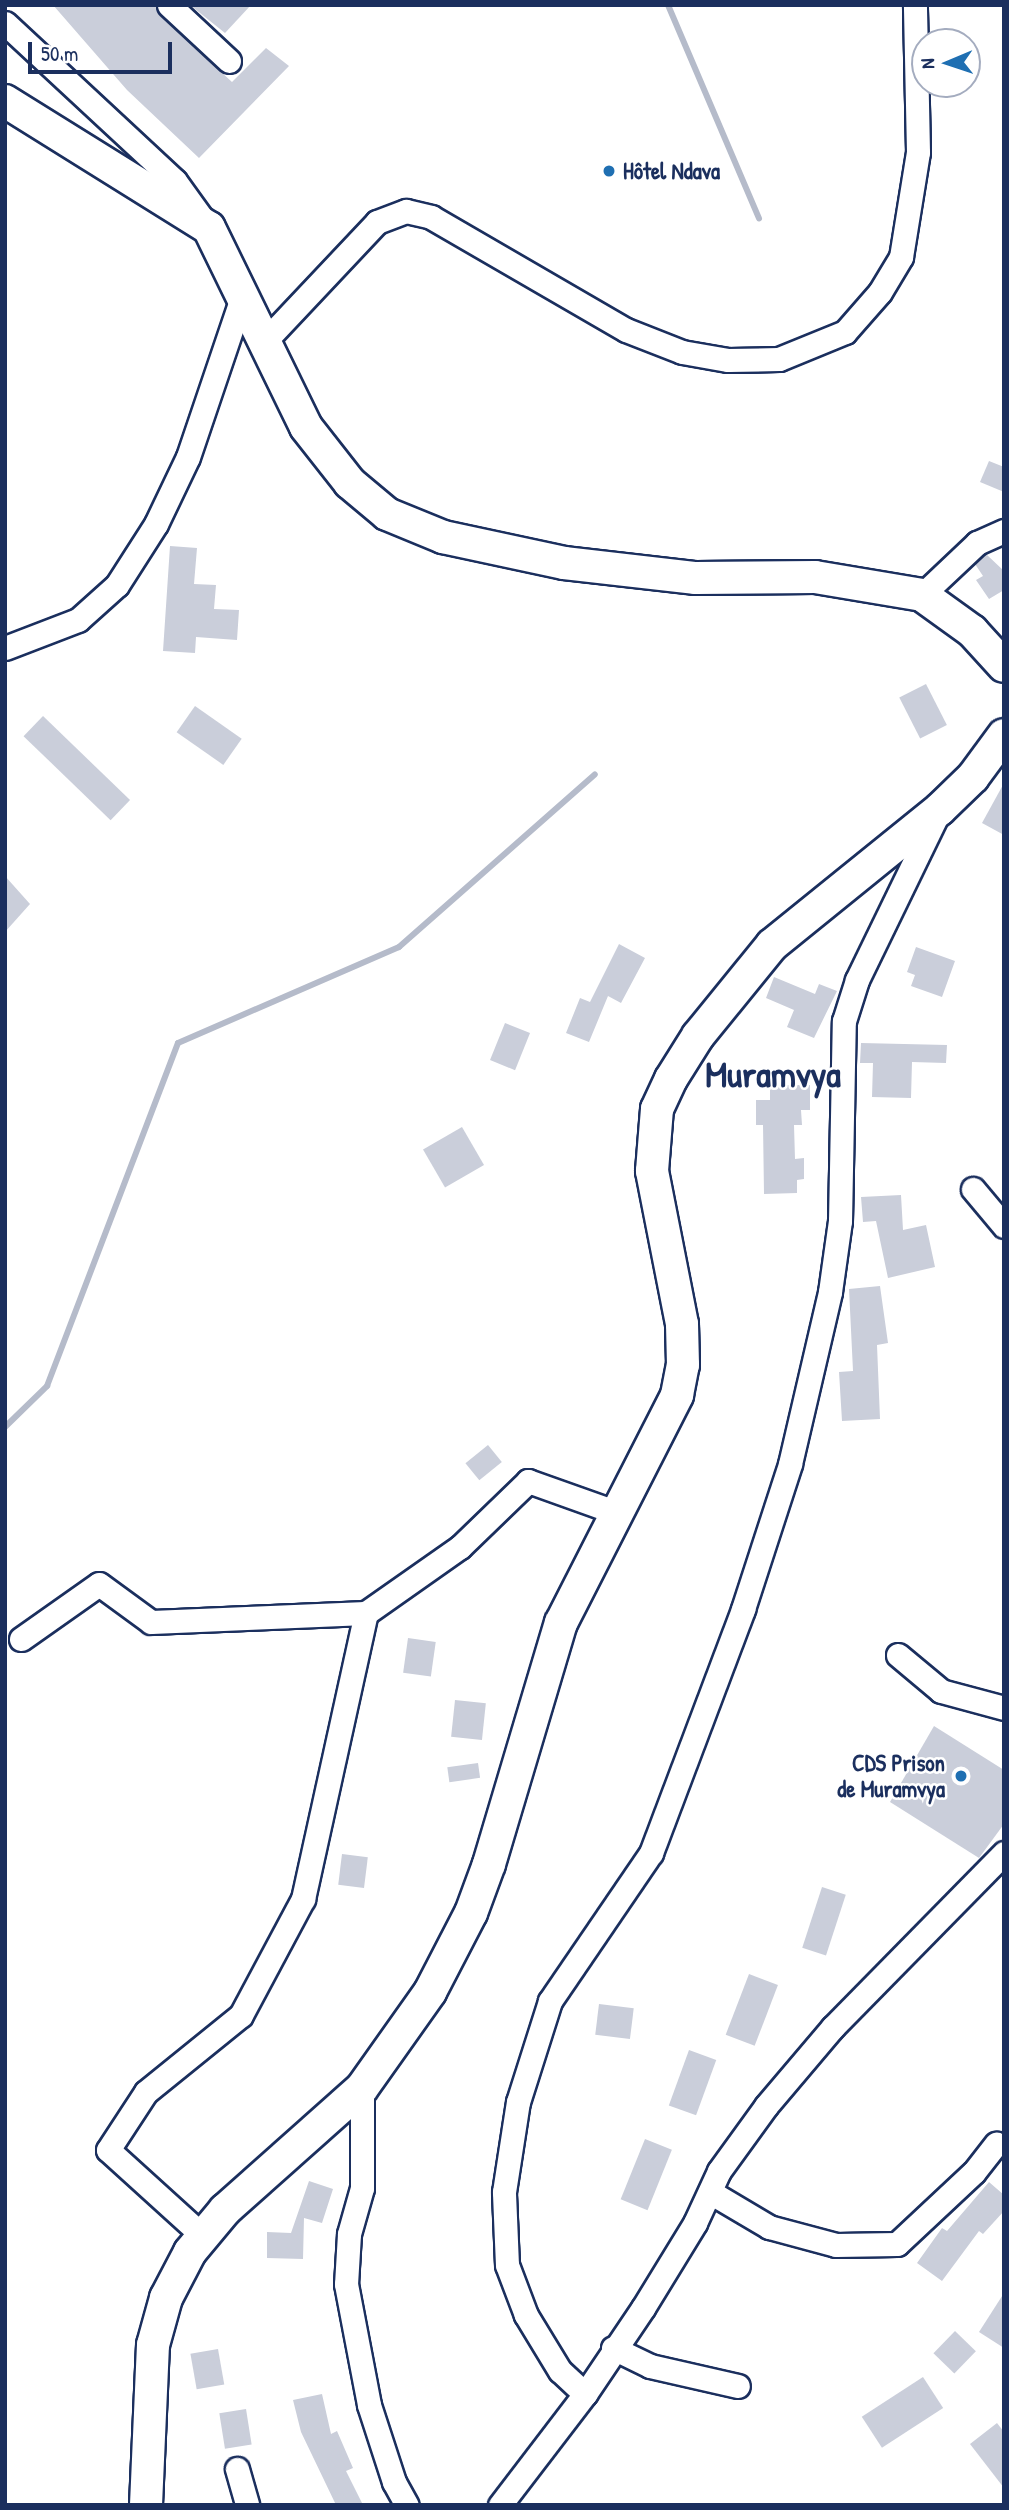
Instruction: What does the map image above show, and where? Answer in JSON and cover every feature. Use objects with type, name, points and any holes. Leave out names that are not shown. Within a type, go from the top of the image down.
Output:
[{"type":"main road","points":[[5,101],[209,229],[241,300],[306,427],[350,483],[387,514],[443,537],[564,563],[696,578],[815,577],[922,595],[972,631],[1004,666]]},
{"type":"main road","points":[[146,2505],[153,2345],[166,2298],[203,2236],[225,2210],[362,2088],[423,2003],[471,1913],[561,1623],[615,1512],[662,1429],[677,1395],[682,1365],[682,1324],[652,1171],[657,1109],[671,1079],[705,1027],[772,946],[940,809],[972,777],[1004,735]]},
{"type":"street","points":[[169,5],[229,61]]},
{"type":"street","points":[[264,342],[377,222],[406,211],[431,217],[626,330],[682,352],[728,360],[779,359],[845,332],[880,292],[901,257],[918,152],[915,5]]},
{"type":"street","points":[[5,23],[175,181],[209,229]]},
{"type":"street","points":[[5,648],[78,620],[117,585],[156,524],[188,457],[241,300]]},
{"type":"street","points":[[922,595],[977,543],[1004,531]]},
{"type":"street","points":[[585,2394],[553,2360],[526,2315],[507,2265],[504,2192],[518,2102],[550,2001],[651,1853],[756,1569],[790,1464],[830,1292],[840,1221],[844,1021],[857,980],[940,809]]},
{"type":"street","points":[[973,1189],[1004,1226]]},
{"type":"street","points":[[21,1639],[99,1584],[151,1622],[366,1614],[460,1547],[528,1481],[615,1512]]},
{"type":"street","points":[[203,2236],[108,2150],[146,2092],[241,2015],[303,1899],[366,1614]]},
{"type":"street","points":[[898,1655],[941,1691],[1004,1708]]},
{"type":"street","points":[[504,2503],[585,2394],[649,2297],[710,2192],[719,2171],[799,2064],[1004,1853]]},
{"type":"street","points":[[362,2088],[362,2188],[349,2234],[346,2284],[369,2405],[394,2482],[407,2505]]},
{"type":"street","points":[[710,2192],[769,2227],[836,2245],[897,2244],[974,2172],[996,2144]]},
{"type":"street","points":[[613,2348],[650,2366],[738,2386]]},
{"type":"street","points":[[237,2469],[247,2505]]},
{"type":"building","points":[[53,5],[155,5],[159,15],[232,82],[266,48],[289,66],[199,158],[127,90]]},
{"type":"building","points":[[190,5],[251,5],[225,33]]},
{"type":"building","points":[[989,461],[1004,467],[1004,492],[980,482]]},
{"type":"building","points":[[170,546],[197,548],[194,584],[216,585],[214,609],[239,610],[237,640],[196,637],[195,653],[163,651]]},
{"type":"building","points":[[986,554],[1004,571],[1004,590],[989,599],[976,580],[983,576],[975,564]]},
{"type":"building","points":[[926,684],[947,725],[920,739],[899,698]]},
{"type":"building","points":[[195,706],[242,739],[223,765],[177,732]]},
{"type":"building","points":[[43,716],[130,800],[111,820],[24,736]]},
{"type":"building","points":[[1004,783],[1004,835],[982,823]]},
{"type":"building","points":[[5,876],[30,904],[5,932]]},
{"type":"building","points":[[619,944],[645,958],[621,1003],[608,996],[589,1042],[566,1033],[580,998],[590,1002]]},
{"type":"building","points":[[916,947],[955,961],[942,997],[911,986],[915,975],[907,972]]},
{"type":"building","points":[[774,977],[815,994],[819,984],[837,991],[814,1038],[787,1027],[794,1010],[766,998]]},
{"type":"building","points":[[505,1023],[530,1033],[515,1070],[490,1060]]},
{"type":"building","points":[[861,1043],[947,1045],[946,1063],[912,1062],[911,1098],[872,1097],[873,1063],[860,1063]]},
{"type":"building","points":[[770,1085],[810,1085],[810,1110],[801,1110],[802,1125],[794,1125],[795,1159],[804,1158],[804,1179],[797,1180],[797,1193],[764,1194],[763,1125],[756,1125],[756,1100],[770,1100]]},
{"type":"building","points":[[462,1127],[484,1165],[445,1188],[423,1150]]},
{"type":"building","points":[[901,1195],[903,1230],[926,1225],[935,1267],[888,1278],[876,1221],[863,1222],[861,1197]]},
{"type":"building","points":[[880,1286],[888,1343],[877,1345],[880,1419],[842,1421],[839,1372],[853,1371],[849,1289]]},
{"type":"building","points":[[488,1445],[502,1462],[479,1480],[465,1463]]},
{"type":"building","points":[[408,1638],[436,1642],[431,1677],[403,1673]]},
{"type":"building","points":[[455,1700],[486,1703],[482,1740],[451,1737]]},
{"type":"building","points":[[934,1726],[1004,1770],[1004,1824],[979,1858],[890,1802]]},
{"type":"building","points":[[478,1763],[480,1778],[449,1782],[447,1767]]},
{"type":"building","points":[[342,1854],[368,1857],[364,1888],[338,1885]]},
{"type":"building","points":[[822,1887],[846,1895],[826,1956],[802,1948]]},
{"type":"building","points":[[749,1974],[778,1985],[755,2046],[726,2035]]},
{"type":"building","points":[[599,2004],[634,2008],[630,2039],[595,2035]]},
{"type":"building","points":[[689,2050],[716,2060],[696,2115],[669,2105]]},
{"type":"building","points":[[645,2139],[672,2150],[648,2210],[621,2199]]},
{"type":"building","points":[[309,2181],[333,2189],[322,2223],[304,2218],[303,2259],[267,2258],[267,2232],[291,2233]]},
{"type":"building","points":[[989,2182],[1004,2195],[1004,2211],[983,2234],[979,2231],[942,2281],[917,2263],[942,2228],[947,2231]]},
{"type":"building","points":[[1004,2293],[1004,2348],[979,2332]]},
{"type":"building","points":[[955,2331],[976,2351],[954,2373],[933,2353]]},
{"type":"building","points":[[218,2349],[224,2384],[197,2389],[190,2354]]},
{"type":"building","points":[[923,2377],[943,2408],[882,2448],[862,2417]]},
{"type":"building","points":[[322,2394],[331,2434],[337,2431],[353,2468],[346,2471],[363,2505],[336,2505],[301,2432],[293,2400]]},
{"type":"building","points":[[246,2409],[252,2445],[225,2449],[219,2413]]},
{"type":"building","points":[[997,2423],[1004,2432],[1004,2488],[970,2444]]},
{"type":"waterway","points":[[668,5],[759,218]]},
{"type":"waterway","points":[[5,1427],[47,1386],[178,1043],[399,947],[595,774]]},
{"type":"place","name":"Hôtel Ndava","points":[[609,171]]},
{"type":"place","name":"CDS Prison de Muramvya","points":[[961,1776]]},
{"type":"district","name":"Muramvya","points":[[773,1074]]}]
